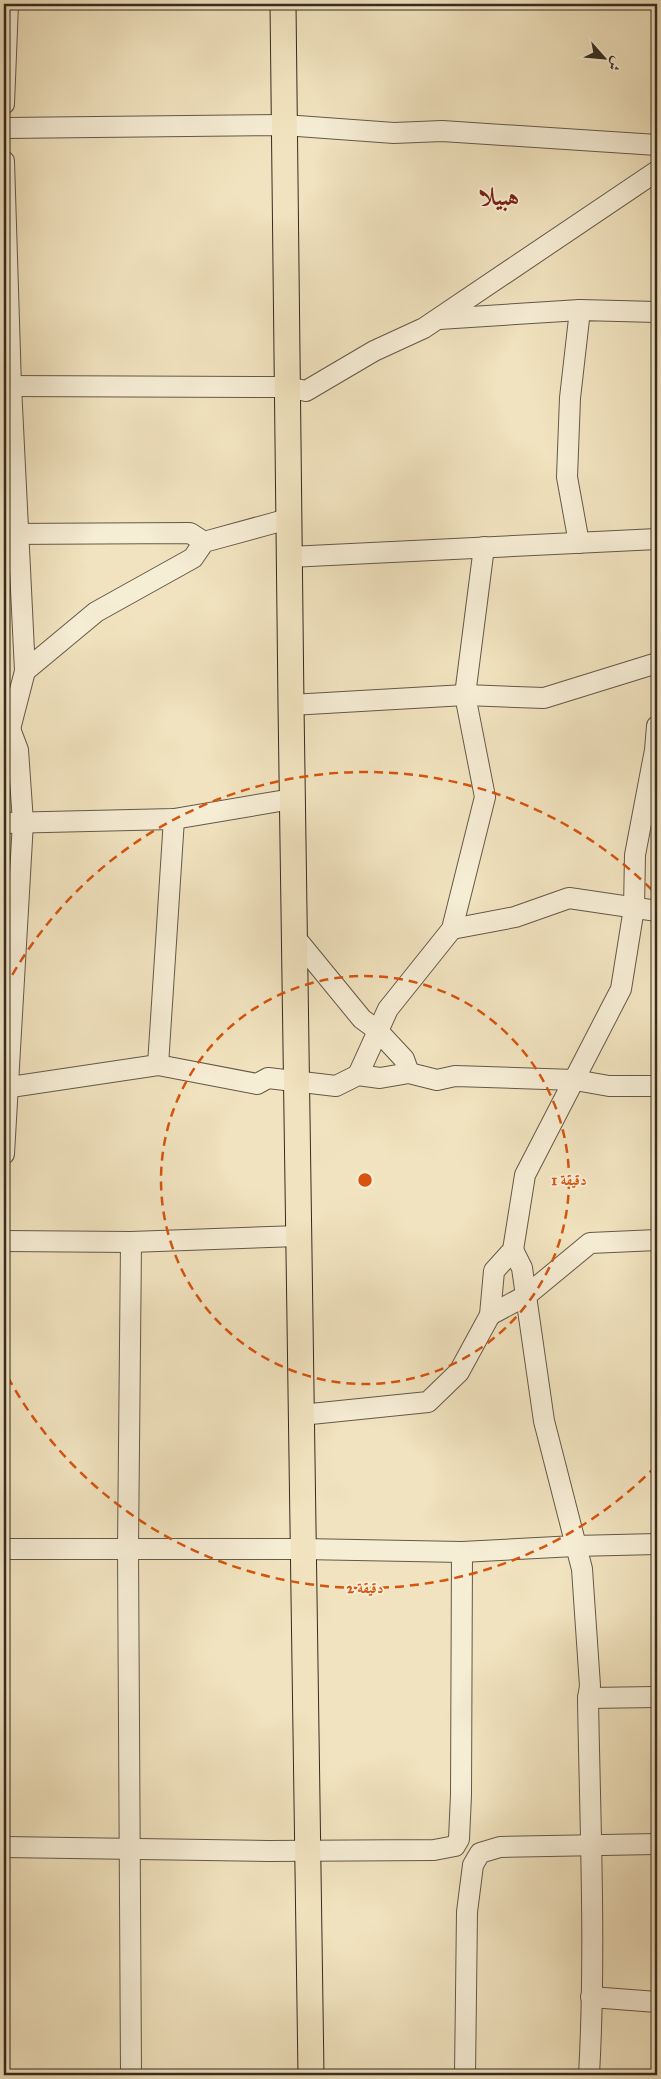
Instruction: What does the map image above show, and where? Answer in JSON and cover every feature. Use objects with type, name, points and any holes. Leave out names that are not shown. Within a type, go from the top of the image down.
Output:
[{"type":"main road","points":[[283,4],[288,520],[312,2075]]},
{"type":"street","points":[[4,104],[8,4]]},
{"type":"street","points":[[4,128],[284,125],[394,133],[442,131],[657,145]]},
{"type":"street","points":[[4,161],[10,534],[25,671],[7,733],[18,750],[13,823],[4,1154]]},
{"type":"street","points":[[7,386],[287,387],[306,391],[374,351],[424,328],[657,171]]},
{"type":"street","points":[[437,319],[580,310],[657,312]]},
{"type":"street","points":[[580,310],[570,398],[568,477],[580,543]]},
{"type":"street","points":[[25,671],[96,612],[193,558],[204,542],[288,520]]},
{"type":"street","points":[[10,534],[190,533],[204,542]]},
{"type":"street","points":[[289,557],[657,539]]},
{"type":"street","points":[[358,1075],[388,1009],[452,929],[485,797],[465,695],[484,547]]},
{"type":"street","points":[[291,705],[465,695],[544,698],[657,663]]},
{"type":"street","points":[[302,1415],[428,1402],[459,1372],[490,1315],[494,1272],[513,1250],[525,1175],[621,989],[634,908],[635,855],[655,750],[657,726]]},
{"type":"street","points":[[13,823],[174,819],[292,799]]},
{"type":"street","points":[[158,1066],[174,819]]},
{"type":"street","points":[[452,929],[515,917],[569,898],[657,911]]},
{"type":"street","points":[[294,936],[362,1018],[378,1030],[404,1059],[409,1073]]},
{"type":"street","points":[[6,1088],[158,1066],[257,1084],[268,1078],[336,1086],[358,1075],[380,1078],[409,1073],[437,1080],[455,1076],[575,1080],[608,1086],[657,1086]]},
{"type":"street","points":[[4,1241],[131,1242],[299,1236]]},
{"type":"street","points":[[490,1315],[527,1295],[590,1244],[657,1240]]},
{"type":"street","points":[[131,1242],[128,1548],[131,2075]]},
{"type":"street","points":[[513,1250],[522,1268],[527,1295],[544,1421],[582,1569],[590,1686],[588,1698],[591,1845],[589,2075]]},
{"type":"street","points":[[4,1549],[303,1549],[462,1552],[657,1544]]},
{"type":"street","points":[[4,1847],[131,1850],[434,1850],[456,1846],[459,1839],[461,1795],[462,1552]]},
{"type":"street","points":[[588,1698],[657,1697]]},
{"type":"street","points":[[465,2075],[467,1912],[473,1865],[480,1854],[500,1847],[657,1844]]},
{"type":"street","points":[[591,1997],[657,2002]]},
{"type":"district","name":"هبيلا","points":[[499,196]]}]
